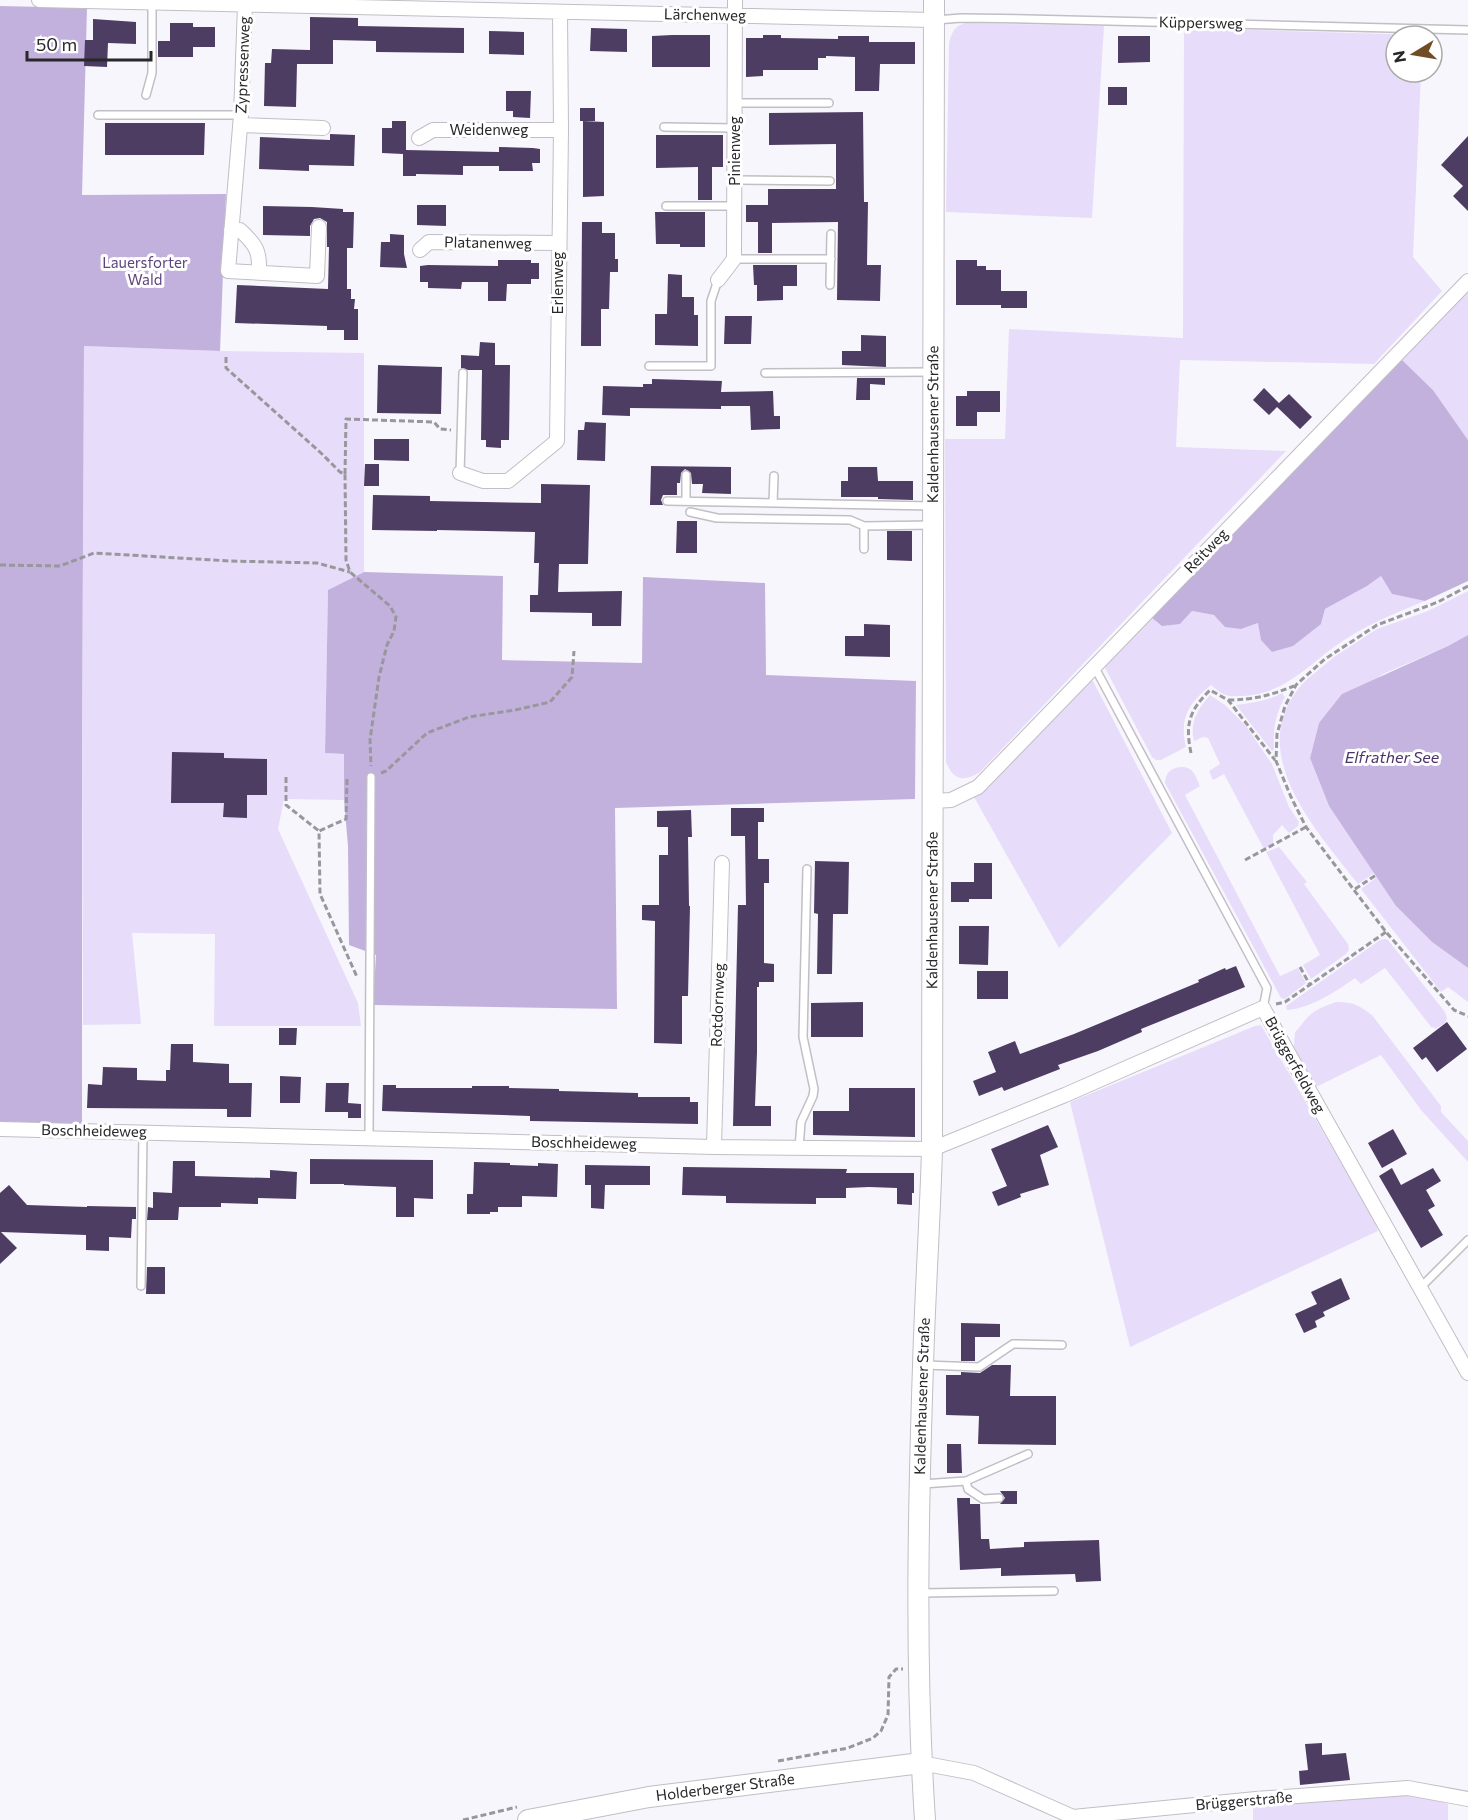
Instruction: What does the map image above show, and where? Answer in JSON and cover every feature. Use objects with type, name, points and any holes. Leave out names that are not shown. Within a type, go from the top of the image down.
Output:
[{"type":"main road","name":"Kaldenhausener Straße","points":[[925,1820],[921,1763],[918,1593],[923,1365],[932,1149],[934,0]]},
{"type":"main road","name":"Holderberger Straße","points":[[526,1812],[921,1763]]},
{"type":"street","name":"Lärchenweg","points":[[39,0],[245,5],[541,6],[560,12],[934,21]]},
{"type":"street","name":"Pinienweg","points":[[734,259],[735,0]]},
{"type":"street","name":"Zypressenweg","points":[[245,5],[241,120],[228,271],[317,276],[319,226]]},
{"type":"street","name":"Erlenweg","points":[[460,473],[483,481],[508,482],[556,441],[561,130],[560,12]]},
{"type":"street","name":"Zypressenweg","points":[[241,120],[323,128]]},
{"type":"street","name":"Weidenweg","points":[[418,138],[433,130],[561,130]]},
{"type":"street","points":[[231,230],[240,230],[251,240],[259,256],[259,272]]},
{"type":"street","name":"Platanenweg","points":[[420,250],[429,242],[558,243]]},
{"type":"street","points":[[718,280],[734,259]]},
{"type":"street","name":"Reitweg","points":[[933,801],[951,800],[978,787],[1468,281]]},
{"type":"street","name":"Rotdornweg","points":[[714,1147],[722,863]]},
{"type":"street","name":"Brüggerfeldweg","points":[[932,1149],[1065,1095],[1263,1008],[1468,1374]]},
{"type":"street","name":"Boschheideweg","points":[[0,1129],[714,1147],[932,1149]]},
{"type":"street","name":"Brüggerstraße","points":[[921,1763],[974,1773],[1073,1817],[1256,1799],[1408,1788],[1468,1798]]},
{"type":"lane","points":[[146,95],[152,73],[161,2]]},
{"type":"lane","name":"Küppersweg","points":[[934,21],[961,18],[1027,19],[1468,30]]},
{"type":"lane","points":[[735,103],[829,103]]},
{"type":"lane","points":[[98,115],[241,120]]},
{"type":"lane","points":[[664,127],[735,128]]},
{"type":"lane","points":[[735,180],[830,181]]},
{"type":"lane","points":[[666,206],[735,206]]},
{"type":"lane","points":[[830,285],[831,234]]},
{"type":"lane","points":[[734,259],[831,259]]},
{"type":"lane","points":[[649,366],[711,366],[711,301],[718,280]]},
{"type":"lane","points":[[765,373],[933,372]]},
{"type":"lane","points":[[460,473],[463,373]]},
{"type":"lane","points":[[686,475],[686,501]]},
{"type":"lane","points":[[773,503],[774,476]]},
{"type":"lane","points":[[667,501],[773,503],[932,515]]},
{"type":"lane","points":[[690,512],[717,518],[850,520],[864,526],[932,515]]},
{"type":"lane","points":[[864,526],[864,549]]},
{"type":"lane","points":[[1094,666],[1267,988],[1263,1008]]},
{"type":"lane","points":[[369,1138],[371,777]]},
{"type":"lane","points":[[799,1148],[801,1122],[814,1089],[803,1037],[807,869]]},
{"type":"lane","points":[[141,1286],[142,1132]]},
{"type":"lane","points":[[1420,1288],[1468,1240]]},
{"type":"lane","points":[[923,1365],[979,1367],[1012,1344],[1062,1345]]},
{"type":"lane","points":[[920,1484],[966,1481],[1028,1454]]},
{"type":"lane","points":[[966,1481],[968,1489],[983,1499],[999,1498]]},
{"type":"lane","points":[[918,1593],[1054,1591]]},
{"type":"path","points":[[226,357],[226,368],[339,472],[345,474]]},
{"type":"path","points":[[350,572],[346,560],[346,419],[434,422],[440,429],[462,430]]},
{"type":"path","points":[[0,566],[60,566],[94,553],[231,561],[317,563],[350,572],[390,606],[396,617],[394,631],[387,645],[379,677],[370,740],[371,777],[386,771],[427,734],[469,717],[550,702],[572,676],[574,651]]},
{"type":"path","points":[[1276,761],[1277,734],[1285,705],[1296,685],[1325,659],[1377,625],[1438,602],[1468,586]]},
{"type":"path","points":[[1228,700],[1265,697],[1296,685]]},
{"type":"path","points":[[1191,753],[1188,721],[1197,703],[1210,690],[1228,700],[1276,761],[1306,827],[1386,932],[1454,1010],[1468,1016]]},
{"type":"path","points":[[286,777],[286,805],[320,831]]},
{"type":"path","points":[[320,831],[346,819],[347,779]]},
{"type":"path","points":[[1245,860],[1306,827]]},
{"type":"path","points":[[320,831],[320,894],[362,988],[369,988]]},
{"type":"path","points":[[1354,890],[1376,875]]},
{"type":"path","points":[[1263,1008],[1285,1002],[1386,932]]},
{"type":"path","points":[[1300,967],[1310,985]]},
{"type":"path","points":[[772,1762],[849,1748],[873,1738],[881,1731],[888,1715],[889,1677],[896,1669],[920,1669]]},
{"type":"path","points":[[463,1820],[526,1812]]},
{"type":"shaded area","points":[[966,23],[1104,26],[1092,218],[946,212],[949,43],[954,30]]},
{"type":"shaded area","points":[[1184,28],[1384,34],[1384,84],[1420,84],[1413,257],[1442,291],[1374,364],[1180,360],[1176,447],[1286,451],[980,772],[964,778],[956,776],[946,762],[945,439],[1005,439],[1009,329],[1183,338]]},
{"type":"shaded area","points":[[1468,292],[1468,440],[1433,390],[1401,359]]},
{"type":"shaded area","points":[[84,346],[364,353],[364,572],[328,590],[325,753],[344,754],[344,800],[284,799],[278,829],[358,1003],[361,1026],[214,1026],[215,934],[132,933],[141,1024],[83,1025]]},
{"type":"shaded area","points":[[1381,576],[1392,594],[1425,601],[1358,632],[1298,675],[1272,690],[1257,694],[1228,696],[1211,685],[1197,698],[1185,719],[1186,747],[1161,760],[1152,757],[1105,668],[1106,661],[1151,617],[1180,624],[1192,611],[1214,615],[1241,629],[1258,623],[1321,624],[1325,609]]},
{"type":"shaded area","points":[[1468,591],[1468,635],[1383,674],[1319,723],[1310,758],[1329,806],[1374,873],[1358,884],[1323,839],[1291,788],[1282,761],[1280,734],[1287,707],[1305,681],[1334,657],[1377,629],[1428,611]]},
{"type":"shaded area","points":[[1087,680],[1093,681],[1172,833],[1059,948],[974,797]]},
{"type":"shaded area","points":[[1282,693],[1285,697],[1275,722],[1274,750],[1272,751],[1236,705],[1265,700]]},
{"type":"shaded area","points":[[1210,695],[1225,705],[1246,726],[1272,764],[1289,807],[1299,822],[1298,826],[1289,833],[1282,825],[1273,835],[1273,844],[1264,849],[1224,774],[1213,780],[1209,771],[1220,764],[1208,738],[1203,737],[1194,741],[1193,728],[1196,716]]},
{"type":"shaded area","points":[[1181,767],[1189,768],[1195,775],[1200,786],[1185,795],[1280,976],[1298,968],[1306,983],[1285,999],[1281,998],[1165,783],[1169,772]]},
{"type":"shaded area","points":[[1279,847],[1307,882],[1304,884],[1348,944],[1349,950],[1346,954],[1311,979],[1303,965],[1320,955],[1266,852]]},
{"type":"shaded area","points":[[1377,877],[1396,906],[1432,942],[1468,968],[1468,1002],[1448,987],[1441,992],[1361,889]]},
{"type":"shaded area","points":[[1385,939],[1445,1012],[1447,1018],[1445,1023],[1435,1029],[1432,1028],[1385,968],[1361,984],[1355,978],[1314,1003],[1287,1010],[1286,1006],[1380,940]]},
{"type":"shaded area","points":[[1336,1002],[1356,1005],[1372,1015],[1441,1106],[1441,1112],[1468,1141],[1468,1162],[1421,1110],[1381,1055],[1314,1088],[1293,1056],[1295,1032],[1312,1014]]},
{"type":"shaded area","points":[[1261,1025],[1374,1220],[1378,1231],[1130,1347],[1070,1102]]},
{"type":"shaded area","points":[[1402,1795],[1425,1796],[1448,1804],[1448,1820],[1253,1820],[1253,1806]]},
{"type":"green space","name":"Lauersforter Wald","points":[[0,6],[87,8],[82,195],[226,194],[220,351],[84,346],[82,1124],[0,1122]]},
{"type":"green space","points":[[1401,359],[1433,390],[1468,440],[1468,581],[1425,601],[1392,594],[1381,576],[1325,609],[1321,624],[1293,646],[1272,652],[1261,640],[1258,623],[1241,629],[1225,627],[1214,615],[1192,611],[1180,624],[1162,626],[1151,617]]},
{"type":"green space","points":[[364,572],[503,576],[502,660],[642,663],[643,577],[765,583],[766,675],[916,681],[915,799],[615,808],[617,1009],[373,1005],[376,955],[349,945],[344,754],[325,753],[328,590]]},
{"type":"water","name":"Elfrather See","points":[[1468,635],[1468,968],[1432,942],[1396,906],[1329,806],[1310,758],[1319,723],[1342,694]]},
{"type":"building","points":[[310,17],[358,18],[358,26],[464,28],[464,53],[376,52],[376,41],[333,40],[333,64],[297,64],[296,107],[264,106],[265,63],[271,63],[272,49],[310,50]]},
{"type":"building","points":[[93,19],[136,22],[136,44],[108,43],[107,67],[84,66],[85,40],[93,40]]},
{"type":"building","points":[[170,23],[193,23],[193,27],[215,27],[215,47],[193,47],[193,57],[158,57],[158,41],[170,41]]},
{"type":"building","points":[[591,28],[627,29],[627,52],[590,51]]},
{"type":"building","points":[[489,31],[524,32],[524,55],[489,54]]},
{"type":"building","points":[[710,35],[710,67],[652,67],[652,36]]},
{"type":"building","points":[[763,35],[781,35],[781,38],[838,39],[838,36],[869,36],[869,42],[915,42],[915,64],[880,64],[879,91],[855,91],[855,57],[826,56],[826,58],[818,58],[818,70],[763,70],[763,76],[746,77],[746,38],[763,38]]},
{"type":"building","points":[[1118,36],[1150,36],[1150,62],[1118,63]]},
{"type":"building","points":[[1108,87],[1127,87],[1127,105],[1108,105]]},
{"type":"building","points":[[506,91],[531,91],[530,118],[513,117],[513,111],[506,111]]},
{"type":"building","points":[[580,108],[595,108],[595,121],[580,121]]},
{"type":"building","points":[[863,112],[864,202],[868,202],[867,265],[881,265],[880,301],[837,300],[838,222],[772,223],[772,253],[758,253],[758,222],[746,222],[746,205],[768,205],[768,189],[836,189],[836,144],[769,145],[769,113]]},
{"type":"building","points":[[392,121],[406,121],[406,150],[499,152],[499,147],[533,148],[540,149],[540,163],[532,163],[533,171],[499,171],[499,166],[463,166],[463,175],[403,176],[403,154],[382,153],[382,128],[392,128]]},
{"type":"building","points":[[583,121],[604,122],[604,196],[583,197]]},
{"type":"building","points":[[105,123],[205,123],[204,155],[105,155]]},
{"type":"building","points":[[330,134],[355,135],[354,166],[309,165],[309,171],[259,169],[260,137],[330,140]]},
{"type":"building","points":[[656,135],[723,135],[723,167],[712,167],[712,200],[698,200],[698,167],[656,168]]},
{"type":"building","points":[[1468,136],[1468,211],[1453,196],[1463,186],[1441,165]]},
{"type":"building","points":[[417,205],[446,205],[446,226],[417,225]]},
{"type":"building","points":[[263,206],[343,209],[343,212],[354,212],[353,248],[347,248],[347,289],[351,289],[351,299],[355,299],[354,309],[358,309],[358,340],[344,340],[344,330],[327,330],[327,326],[235,323],[237,285],[328,289],[327,222],[320,218],[314,219],[310,226],[310,236],[263,235]]},
{"type":"building","points":[[655,212],[705,212],[705,247],[656,244]]},
{"type":"building","points":[[582,222],[602,222],[602,233],[615,233],[615,259],[618,259],[618,272],[610,272],[609,309],[601,309],[601,346],[581,346]]},
{"type":"building","points":[[390,234],[404,235],[407,268],[380,267],[381,242],[390,242]]},
{"type":"building","points":[[498,260],[531,260],[531,263],[539,263],[539,279],[531,279],[531,284],[507,284],[506,301],[488,301],[488,282],[462,282],[461,289],[428,288],[428,282],[420,282],[420,266],[498,266]]},
{"type":"building","points":[[956,260],[977,260],[977,266],[986,266],[986,270],[1001,270],[1001,291],[1027,291],[1027,308],[1001,308],[1001,305],[956,305]]},
{"type":"building","points":[[753,265],[797,265],[797,286],[783,286],[783,300],[757,301]]},
{"type":"building","points":[[668,274],[682,275],[682,297],[694,297],[694,315],[698,315],[698,346],[655,345],[655,314],[667,314]]},
{"type":"building","points":[[725,316],[752,316],[751,344],[724,344]]},
{"type":"building","points":[[861,335],[886,336],[886,367],[842,365],[842,351],[861,351]]},
{"type":"building","points":[[480,342],[495,343],[495,365],[510,365],[509,440],[501,440],[501,448],[486,447],[486,440],[481,440],[482,370],[461,368],[461,355],[479,356]]},
{"type":"building","points":[[378,365],[442,367],[441,414],[377,413]]},
{"type":"building","points":[[857,378],[885,378],[885,385],[870,384],[870,400],[856,400]]},
{"type":"building","points":[[652,379],[722,381],[721,392],[773,391],[774,416],[780,416],[780,429],[751,430],[750,406],[721,406],[721,409],[630,408],[630,416],[602,415],[603,386],[643,387],[643,384],[652,384]]},
{"type":"building","points":[[1264,388],[1279,403],[1289,394],[1312,417],[1300,429],[1277,407],[1269,415],[1253,400]]},
{"type":"building","points":[[967,391],[1000,391],[1000,412],[977,412],[977,426],[956,426],[956,396],[967,396]]},
{"type":"building","points":[[585,422],[606,423],[605,461],[577,460],[578,430],[584,430]]},
{"type":"building","points":[[374,439],[409,439],[409,461],[374,460]]},
{"type":"building","points":[[365,464],[379,464],[379,486],[364,486]]},
{"type":"building","points":[[651,466],[731,467],[731,494],[702,493],[703,484],[692,484],[691,473],[685,469],[681,473],[680,483],[677,483],[677,495],[663,495],[661,500],[663,505],[650,505]]},
{"type":"building","points":[[848,467],[877,467],[878,481],[913,481],[913,500],[841,497],[841,481],[848,481]]},
{"type":"building","points":[[541,484],[590,485],[588,564],[559,564],[558,592],[622,591],[621,626],[592,626],[592,613],[530,612],[530,595],[538,595],[539,563],[534,563],[535,532],[372,530],[373,495],[430,496],[430,501],[541,503]]},
{"type":"building","points":[[677,521],[697,521],[697,553],[676,553]]},
{"type":"building","points":[[887,531],[912,531],[912,561],[887,560]]},
{"type":"building","points":[[864,624],[890,625],[890,657],[845,656],[845,636],[864,636]]},
{"type":"building","points":[[172,752],[224,753],[224,758],[267,759],[267,795],[247,795],[247,818],[223,817],[224,803],[171,803]]},
{"type":"building","points":[[731,808],[764,808],[764,822],[758,822],[758,859],[769,859],[769,883],[764,883],[764,963],[774,964],[774,982],[759,982],[759,987],[757,987],[755,1106],[771,1106],[771,1126],[733,1126],[738,905],[746,905],[745,836],[731,836]]},
{"type":"building","points":[[691,810],[692,837],[688,837],[690,906],[688,996],[682,996],[682,1044],[654,1043],[655,921],[642,920],[642,905],[659,905],[659,855],[668,855],[668,827],[657,827],[657,811]]},
{"type":"building","points":[[815,861],[849,862],[848,914],[833,914],[832,974],[817,974],[818,914],[814,913]]},
{"type":"building","points":[[974,863],[992,863],[992,899],[951,902],[951,882],[974,882]]},
{"type":"building","points":[[959,926],[989,926],[988,965],[959,964]]},
{"type":"building","points":[[1236,966],[1245,987],[1141,1029],[1142,1032],[1098,1051],[1058,1065],[1060,1069],[1004,1091],[1002,1087],[979,1096],[973,1081],[996,1072],[988,1052],[1015,1041],[1020,1054],[1199,982],[1198,980],[1225,968],[1226,970]]},
{"type":"building","points":[[977,971],[1008,971],[1008,999],[977,999]]},
{"type":"building","points":[[863,1002],[863,1037],[811,1037],[811,1003]]},
{"type":"building","points":[[1447,1022],[1467,1049],[1437,1072],[1426,1057],[1422,1060],[1413,1048]]},
{"type":"building","points":[[279,1028],[297,1028],[296,1045],[279,1045]]},
{"type":"building","points":[[171,1044],[193,1044],[193,1062],[229,1064],[229,1083],[252,1083],[251,1117],[227,1117],[227,1109],[87,1108],[88,1084],[102,1085],[103,1067],[137,1068],[137,1080],[166,1081],[166,1070],[170,1070]]},
{"type":"building","points":[[280,1076],[301,1077],[300,1103],[280,1103]]},
{"type":"building","points":[[326,1083],[349,1083],[348,1103],[361,1104],[361,1118],[348,1118],[348,1112],[325,1112]]},
{"type":"building","points":[[383,1085],[396,1085],[396,1088],[509,1086],[509,1088],[559,1089],[559,1091],[638,1093],[638,1097],[690,1097],[690,1102],[698,1102],[698,1124],[530,1121],[530,1116],[382,1111]]},
{"type":"building","points":[[849,1088],[915,1088],[915,1137],[813,1135],[813,1111],[849,1111]]},
{"type":"building","points":[[1048,1125],[1058,1147],[1040,1155],[1049,1185],[1020,1194],[1021,1197],[998,1206],[992,1192],[1007,1186],[991,1149]]},
{"type":"building","points":[[1393,1129],[1407,1154],[1382,1168],[1368,1143]]},
{"type":"building","points":[[310,1159],[433,1160],[433,1199],[414,1198],[414,1217],[396,1217],[396,1187],[310,1184]]},
{"type":"building","points":[[173,1161],[195,1161],[195,1176],[270,1178],[270,1170],[297,1172],[296,1199],[258,1198],[258,1204],[221,1203],[221,1207],[179,1207],[178,1220],[147,1220],[148,1207],[153,1208],[153,1192],[172,1193]]},
{"type":"building","points":[[474,1162],[538,1166],[538,1163],[558,1164],[557,1197],[522,1196],[522,1207],[498,1207],[498,1212],[490,1212],[490,1214],[467,1214],[467,1194],[473,1194]]},
{"type":"building","points":[[585,1165],[650,1166],[650,1185],[605,1185],[604,1209],[591,1208],[591,1185],[585,1185]]},
{"type":"building","points":[[683,1167],[847,1169],[846,1173],[914,1173],[914,1193],[912,1193],[912,1205],[897,1204],[897,1188],[869,1187],[846,1188],[846,1198],[816,1198],[816,1204],[726,1203],[726,1196],[682,1195]]},
{"type":"building","points":[[1392,1168],[1401,1185],[1433,1168],[1441,1181],[1426,1190],[1435,1206],[1428,1210],[1443,1235],[1421,1248],[1379,1176]]},
{"type":"building","points":[[9,1185],[27,1205],[136,1207],[136,1219],[132,1219],[131,1238],[109,1237],[109,1251],[86,1250],[86,1235],[1,1232],[17,1248],[0,1264],[0,1193]]},
{"type":"building","points":[[147,1267],[165,1267],[165,1294],[146,1294]]},
{"type":"building","points":[[1341,1278],[1350,1299],[1323,1312],[1325,1316],[1315,1321],[1317,1327],[1304,1333],[1295,1314],[1317,1304],[1311,1292]]},
{"type":"building","points":[[961,1323],[1000,1324],[1000,1337],[975,1337],[975,1361],[961,1361]]},
{"type":"building","points":[[992,1365],[1011,1365],[1010,1396],[1056,1396],[1056,1445],[978,1444],[979,1416],[946,1415],[946,1375],[961,1375],[961,1372],[980,1373]]},
{"type":"building","points":[[947,1444],[961,1444],[962,1473],[947,1473]]},
{"type":"building","points":[[1000,1491],[1017,1491],[1017,1504],[1000,1504],[1005,1498]]},
{"type":"building","points":[[957,1498],[970,1498],[970,1504],[980,1504],[981,1539],[989,1539],[990,1549],[1024,1547],[1024,1542],[1099,1540],[1101,1581],[1076,1582],[1075,1574],[1001,1576],[1001,1568],[960,1570]]},
{"type":"building","points":[[1322,1743],[1322,1755],[1346,1753],[1350,1780],[1300,1785],[1299,1771],[1308,1770],[1305,1744]]}]
